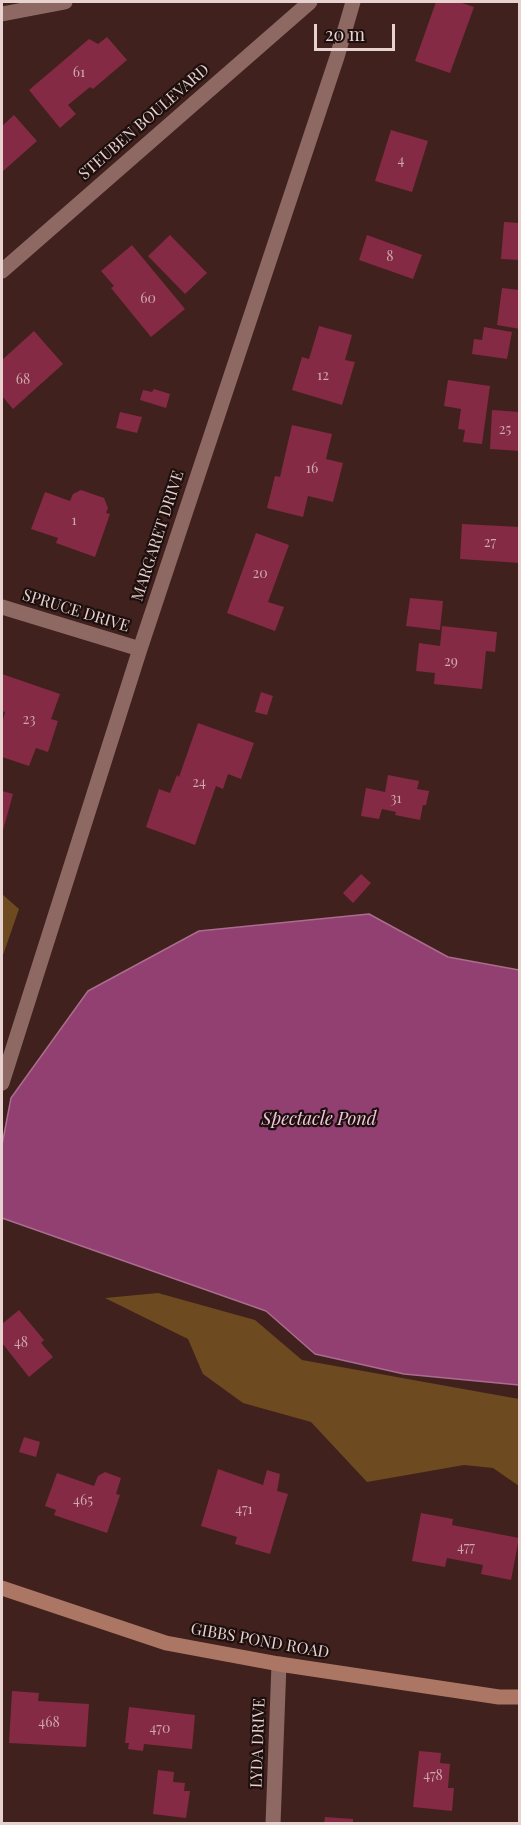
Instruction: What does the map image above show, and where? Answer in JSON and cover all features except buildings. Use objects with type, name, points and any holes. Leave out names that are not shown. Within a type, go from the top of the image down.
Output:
[{"type":"street","points":[[2,14],[65,2]]},
{"type":"street","name":"STEUBEN BOULEVARD","points":[[2,271],[310,2]]},
{"type":"street","name":"MARGARET DRIVE","points":[[2,1083],[140,650],[337,57],[353,2]]},
{"type":"street","name":"SPRUCE DRIVE","points":[[2,607],[140,650]]},
{"type":"street","name":"GIBBS POND ROAD","points":[[2,1588],[166,1643],[279,1664],[499,1697],[519,1697]]},
{"type":"street","name":"LYDA DRIVE","points":[[273,1824],[279,1664]]},
{"type":"shaded area","points":[[2,894],[19,909],[2,958]]},
{"type":"shaded area","points":[[158,1293],[255,1320],[302,1360],[519,1399],[519,1486],[493,1468],[464,1465],[367,1482],[311,1422],[243,1403],[203,1374],[188,1339],[105,1298]]},
{"type":"water","name":"Spectacle Pond","points":[[369,914],[448,957],[519,970],[519,1385],[404,1374],[315,1354],[266,1311],[2,1218],[2,1145],[11,1098],[88,991],[199,931]]}]
